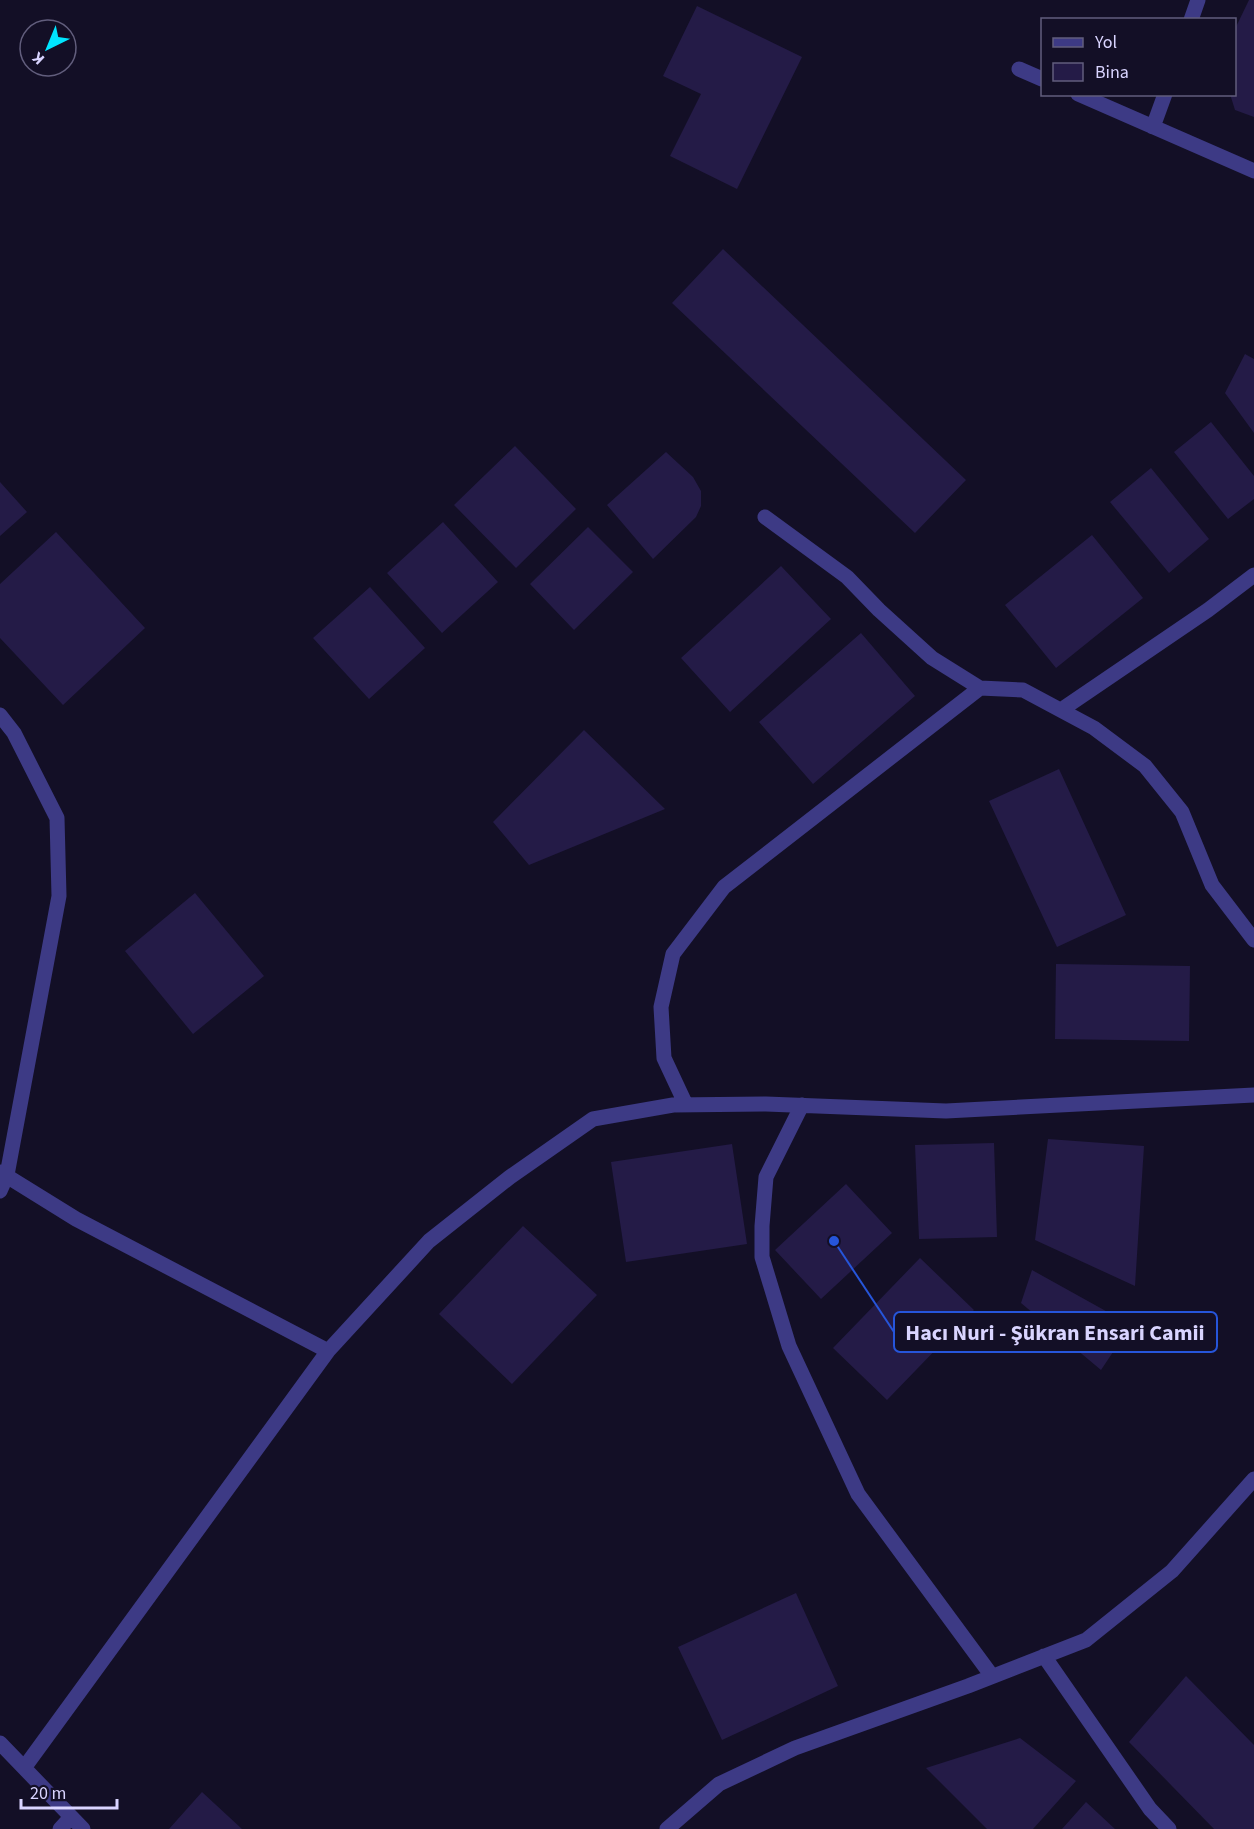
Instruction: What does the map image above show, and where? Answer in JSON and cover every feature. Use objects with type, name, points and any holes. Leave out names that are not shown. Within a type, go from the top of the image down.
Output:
[{"type":"street","points":[[1192,18],[1198,0]]},
{"type":"street","points":[[1019,69],[1041,79]]},
{"type":"street","points":[[1083,96],[1254,171]]},
{"type":"street","points":[[1153,127],[1164,96]]},
{"type":"street","points":[[765,517],[847,577],[879,610],[932,658],[980,688],[1023,690],[1094,728],[1145,766],[1182,812],[1212,885],[1254,940]]},
{"type":"street","points":[[1061,710],[1208,610],[1254,575]]},
{"type":"street","points":[[686,1105],[664,1058],[661,1007],[673,954],[724,887],[980,688]]},
{"type":"street","points":[[0,715],[14,733],[57,818],[59,896],[0,1191]]},
{"type":"street","points":[[24,1768],[328,1351],[429,1241],[510,1177],[593,1119],[673,1105],[802,1105],[946,1111],[1254,1095]]},
{"type":"street","points":[[802,1105],[766,1177],[762,1226],[762,1257],[789,1346],[858,1494],[992,1676]]},
{"type":"street","points":[[3,1174],[76,1219],[328,1351]]},
{"type":"street","points":[[667,1829],[719,1784],[785,1752],[1086,1640],[1172,1571],[1254,1479]]},
{"type":"street","points":[[1044,1656],[1150,1809],[1169,1829]]},
{"type":"street","points":[[0,1743],[83,1829]]},
{"type":"street","points":[[60,1829],[71,1817]]},
{"type":"building","points":[[1249,0],[1254,0],[1254,117],[1235,110],[1231,96],[1236,96],[1236,27]]},
{"type":"building","points":[[697,6],[802,57],[737,189],[670,156],[701,94],[663,76]]},
{"type":"building","points":[[723,249],[966,480],[915,533],[672,303]]},
{"type":"building","points":[[1245,354],[1254,359],[1254,433],[1225,393]]},
{"type":"building","points":[[1211,422],[1254,476],[1254,499],[1228,519],[1174,452]]},
{"type":"building","points":[[515,446],[576,509],[516,568],[454,505]]},
{"type":"building","points":[[666,452],[693,477],[701,491],[701,506],[696,517],[653,559],[607,505]]},
{"type":"building","points":[[1151,468],[1209,539],[1169,573],[1110,502]]},
{"type":"building","points":[[0,482],[27,512],[0,536]]},
{"type":"building","points":[[443,522],[498,582],[442,633],[387,573]]},
{"type":"building","points":[[588,527],[633,572],[574,630],[530,584]]},
{"type":"building","points":[[56,532],[145,628],[63,705],[0,638],[0,584]]},
{"type":"building","points":[[1092,535],[1143,598],[1056,668],[1005,605]]},
{"type":"building","points":[[781,566],[831,619],[730,712],[681,658]]},
{"type":"building","points":[[370,587],[425,648],[369,699],[313,638]]},
{"type":"building","points":[[861,633],[915,696],[813,784],[759,722]]},
{"type":"building","points":[[584,730],[665,809],[529,865],[493,822]]},
{"type":"building","points":[[1059,769],[1126,915],[1057,947],[989,801]]},
{"type":"building","points":[[195,893],[264,976],[193,1034],[125,951]]},
{"type":"building","points":[[1056,964],[1190,966],[1189,1041],[1055,1039]]},
{"type":"building","points":[[1048,1139],[1144,1146],[1135,1286],[1035,1240]]},
{"type":"building","points":[[994,1143],[997,1237],[919,1239],[915,1145]]},
{"type":"building","points":[[732,1144],[747,1244],[626,1262],[611,1162]]},
{"type":"building","points":[[846,1184],[892,1233],[821,1299],[775,1250]]},
{"type":"building","points":[[523,1226],[597,1295],[512,1384],[439,1314]]},
{"type":"building","points":[[920,1258],[974,1310],[887,1400],[833,1348]]},
{"type":"building","points":[[1032,1270],[1131,1325],[1101,1370],[1021,1303]]},
{"type":"building","points":[[796,1593],[838,1686],[722,1740],[678,1647]]},
{"type":"building","points":[[1186,1676],[1254,1745],[1254,1829],[1214,1829],[1129,1742]]},
{"type":"building","points":[[1020,1738],[1076,1781],[1033,1829],[987,1829],[926,1768]]},
{"type":"building","points":[[202,1792],[242,1829],[169,1829]]},
{"type":"building","points":[[1086,1802],[1115,1829],[1062,1829]]},
{"type":"place","name":"Hacı Nuri - Şükran Ensari Camii","points":[[834,1241]]}]
